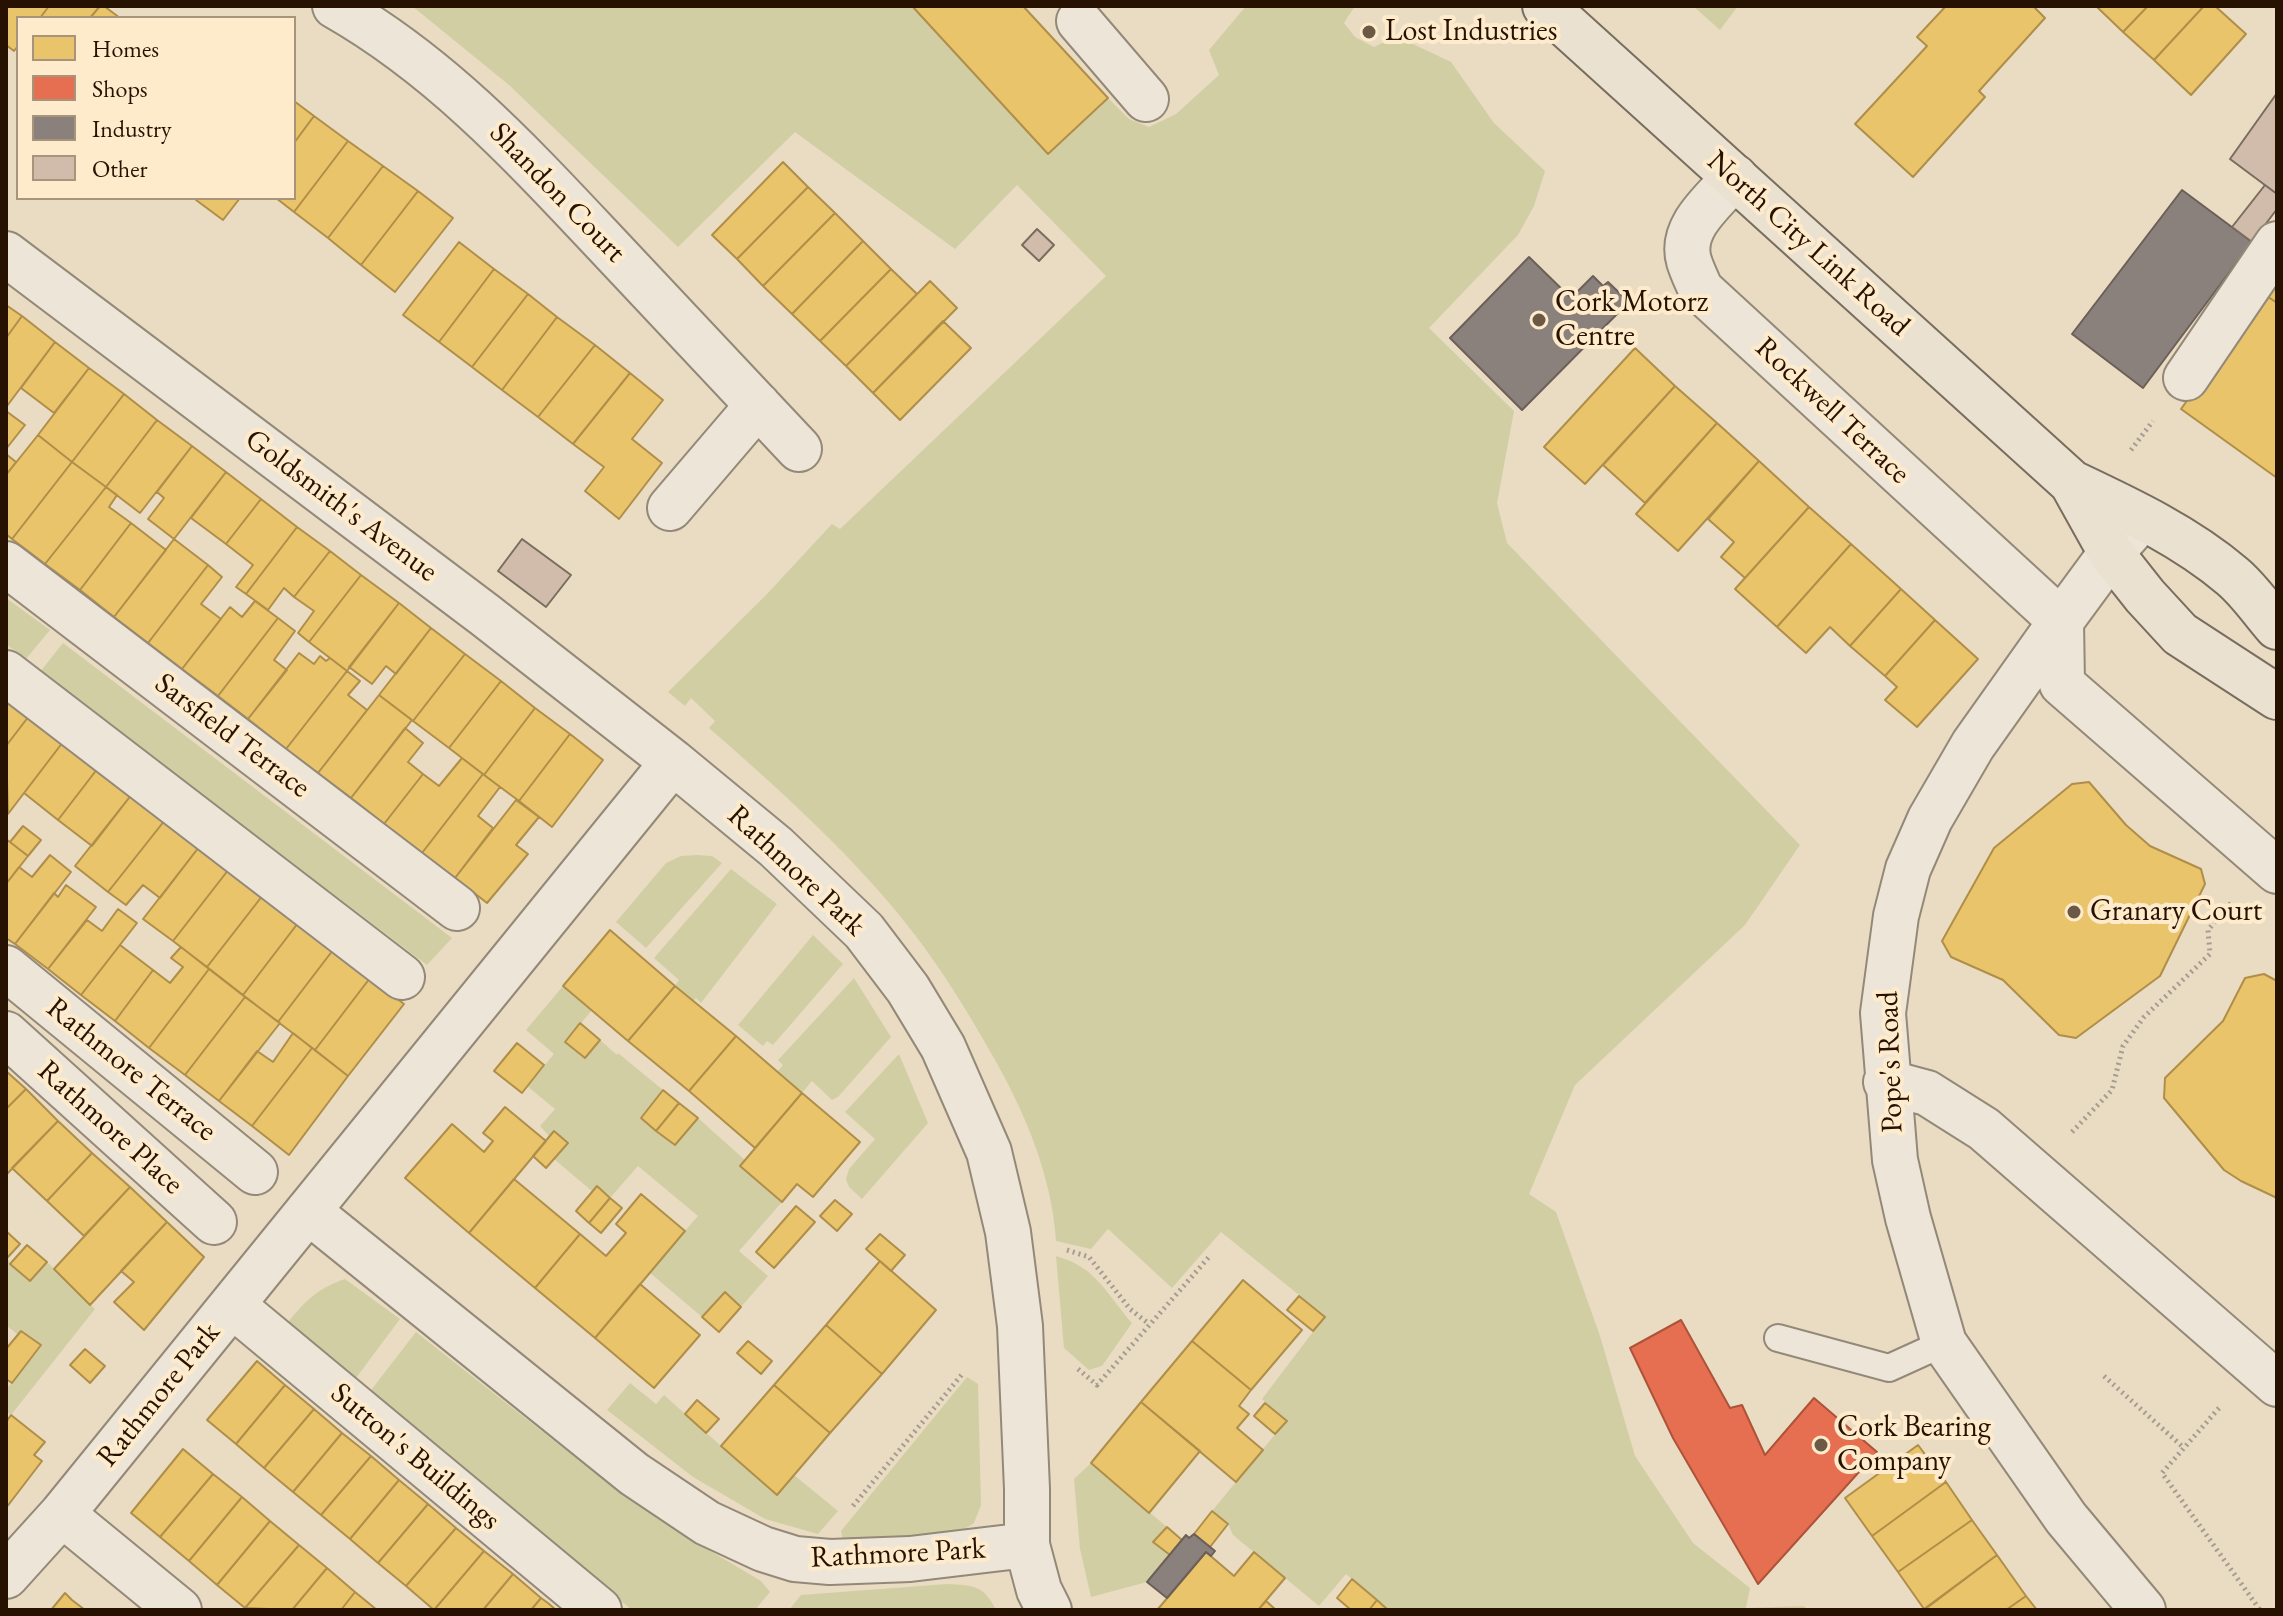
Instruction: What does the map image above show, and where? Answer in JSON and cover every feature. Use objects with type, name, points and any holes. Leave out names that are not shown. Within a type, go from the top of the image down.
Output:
[{"type":"highway","name":"North City Link Road","points":[[1545,6],[2072,483],[2143,517],[2233,577],[2277,627]]},
{"type":"highway","name":"North City Link Road","points":[[2072,483],[2111,553],[2180,634],[2277,697]]},
{"type":"street","name":"Shandon Court","points":[[335,6],[369,26],[440,78],[496,129],[799,449]]},
{"type":"street","points":[[1079,11],[1146,99]]},
{"type":"street","name":"Rockwell Terrace","points":[[1735,177],[1691,227],[1687,246],[1689,261],[1701,290],[2061,621]]},
{"type":"street","points":[[2186,378],[2277,244]]},
{"type":"street","name":"Goldsmith's Avenue","points":[[6,254],[485,615],[673,762]]},
{"type":"street","points":[[670,508],[758,405]]},
{"type":"street","name":"Pope's Road","points":[[2143,517],[2111,553],[1973,745],[1930,819],[1908,869],[1896,916],[1883,1013],[1886,1082],[1895,1160],[1911,1230],[1944,1343],[2066,1518],[2143,1610]]},
{"type":"street","name":"Sarsfield Terrace","points":[[6,564],[457,908]]},
{"type":"street","points":[[2061,621],[2062,684],[2271,866]]},
{"type":"street","points":[[6,673],[402,977]]},
{"type":"street","name":"Rathmore Park","points":[[6,1576],[62,1514],[673,762],[776,847],[864,931],[908,989],[943,1047],[989,1152],[1008,1232],[1020,1326],[1027,1545],[1039,1590],[1049,1610]]},
{"type":"street","name":"Rathmore Terrace","points":[[6,968],[255,1172]]},
{"type":"street","name":"Rathmore Place","points":[[6,1034],[214,1222]]},
{"type":"street","points":[[1886,1082],[1927,1093],[1984,1129],[2277,1384]]},
{"type":"street","name":"Rathmore Park","points":[[308,1211],[634,1474],[707,1523],[763,1549],[795,1559],[830,1562],[910,1559],[1027,1545]]},
{"type":"street","name":"Sutton's Buildings","points":[[232,1305],[599,1610]]},
{"type":"street","points":[[62,1514],[179,1610]]},
{"type":"lane","points":[[1778,1338],[1889,1368],[1944,1343]]},
{"type":"path","points":[[2112,1090],[2123,1046],[2144,1017],[2210,954],[2208,930],[2271,866]]},
{"type":"path","points":[[1062,1250],[1089,1257],[1121,1299],[1149,1325]]},
{"type":"path","points":[[1070,1363],[1097,1385],[1209,1257]]},
{"type":"path","points":[[844,1517],[967,1368]]},
{"type":"path","points":[[2104,1376],[2184,1448]]},
{"type":"path","points":[[2162,1473],[2260,1610]]},
{"type":"shaded area","points":[[412,6],[912,6],[1048,155],[1108,98],[1129,119],[1149,127],[1176,114],[1219,75],[1209,50],[1246,6],[1355,6],[1344,23],[1355,37],[1374,47],[1396,36],[1451,62],[1494,123],[1545,171],[1534,206],[1518,235],[1429,328],[1514,411],[1497,503],[1507,543],[1800,845],[1745,925],[1575,1085],[1529,1194],[1556,1212],[1600,1336],[1635,1456],[1693,1543],[1750,1588],[1746,1608],[1804,1606],[1808,1610],[1388,1610],[1346,1574],[1319,1606],[1233,1535],[1228,1524],[1212,1511],[1286,1421],[1262,1399],[1325,1316],[1221,1232],[1172,1288],[1108,1229],[1091,1249],[1056,1241],[1049,1192],[1025,1120],[982,1038],[935,963],[892,907],[843,853],[791,801],[709,728],[715,721],[691,698],[685,706],[668,692],[832,524],[840,529],[1106,276],[1017,185],[955,249],[795,132],[678,247],[509,85]]},
{"type":"shaded area","points":[[1693,6],[1738,6],[1720,30]]},
{"type":"shaded area","points":[[6,598],[50,630],[26,659],[6,644]]},
{"type":"shaded area","points":[[63,643],[452,938],[427,965],[40,672]]},
{"type":"shaded area","points":[[681,856],[712,856],[722,863],[646,948],[616,922],[666,863]]},
{"type":"shaded area","points":[[731,869],[777,904],[701,1003],[696,998],[693,1001],[675,986],[679,980],[654,958]]},
{"type":"shaded area","points":[[813,935],[843,964],[773,1045],[767,1041],[763,1046],[738,1025]]},
{"type":"shaded area","points":[[854,978],[891,1037],[838,1097],[832,1100],[812,1081],[802,1093],[777,1072],[783,1065],[778,1060]]},
{"type":"shaded area","points":[[563,986],[592,1010],[565,1043],[584,1058],[600,1040],[618,1053],[663,1090],[642,1118],[675,1145],[698,1118],[745,1160],[740,1167],[782,1202],[739,1251],[768,1276],[741,1307],[725,1293],[702,1317],[649,1272],[698,1216],[638,1166],[610,1198],[593,1192],[554,1159],[568,1143],[554,1132],[550,1137],[540,1126],[555,1109],[527,1086],[554,1054],[526,1030]]},
{"type":"shaded area","points":[[899,1054],[928,1123],[862,1199],[849,1187],[846,1179],[849,1169],[875,1139],[845,1112]]},
{"type":"shaded area","points":[[6,1254],[10,1264],[30,1281],[47,1262],[95,1309],[11,1415],[6,1411],[6,1390],[40,1345],[21,1331],[17,1334],[6,1325]]},
{"type":"shaded area","points":[[1056,1256],[1091,1274],[1132,1323],[1102,1366],[1089,1370],[1064,1348]]},
{"type":"shaded area","points":[[345,1279],[400,1319],[353,1382],[285,1326],[311,1297]]},
{"type":"shaded area","points":[[416,1332],[614,1488],[680,1533],[761,1581],[770,1592],[755,1610],[632,1610],[368,1394]]},
{"type":"shaded area","points":[[967,1377],[978,1384],[981,1505],[974,1523],[957,1534],[844,1546],[841,1531]]},
{"type":"shaded area","points":[[630,1383],[656,1404],[664,1395],[776,1495],[794,1475],[838,1511],[818,1534],[765,1519],[693,1477],[607,1410]]},
{"type":"shaded area","points":[[1091,1463],[1167,1527],[1153,1542],[1170,1555],[1147,1582],[1091,1597],[1080,1549],[1074,1479]]},
{"type":"shaded area","points":[[947,1584],[982,1591],[996,1610],[789,1610],[801,1595]]},
{"type":"building: Homes","points":[[6,6],[49,6],[42,16],[16,16],[16,48],[14,51],[6,45]]},
{"type":"building: Homes","points":[[49,6],[100,6],[92,16],[42,16]]},
{"type":"building: Homes","points":[[100,6],[104,6],[117,16],[92,16]]},
{"type":"building: Homes","points":[[912,6],[1023,6],[1108,98],[1048,154]]},
{"type":"building: Homes","points":[[1946,6],[2033,6],[2045,18],[1979,91],[1985,97],[1913,177],[1855,124],[1927,46],[1917,37]]},
{"type":"building: Homes","points":[[2096,6],[2148,6],[2123,32]]},
{"type":"building: Homes","points":[[2148,6],[2204,6],[2154,60],[2123,32]]},
{"type":"building: Homes","points":[[2204,6],[2215,6],[2246,34],[2191,95],[2154,60]]},
{"type":"building: Homes","points":[[296,102],[314,116],[296,140]]},
{"type":"building: Homes","points":[[314,116],[348,141],[294,212],[279,200],[296,200],[296,140]]},
{"type":"building: Homes","points":[[348,141],[383,166],[328,238],[294,212]]},
{"type":"building: Homes","points":[[783,162],[808,187],[737,259],[712,235]]},
{"type":"building: Homes","points":[[383,166],[418,191],[361,265],[328,238]]},
{"type":"building: Homes","points":[[808,187],[835,213],[763,286],[737,259]]},
{"type":"building: Homes","points":[[418,191],[453,218],[395,292],[361,265]]},
{"type":"building: Homes","points":[[196,200],[238,200],[223,220]]},
{"type":"building: Homes","points":[[835,213],[863,241],[792,314],[763,286]]},
{"type":"building: Homes","points":[[863,241],[891,269],[820,341],[792,314]]},
{"type":"building: Homes","points":[[459,242],[494,269],[439,342],[403,315]]},
{"type":"building: Homes","points":[[494,269],[528,294],[472,367],[439,342]]},
{"type":"building: Homes","points":[[891,269],[917,294],[846,366],[820,341]]},
{"type":"building: Homes","points":[[2277,277],[2277,303],[2264,294]]},
{"type":"building: Homes","points":[[930,281],[957,308],[873,393],[846,366]]},
{"type":"building: Homes","points":[[528,294],[557,317],[502,390],[472,367]]},
{"type":"building: Homes","points":[[2264,294],[2277,303],[2277,478],[2181,409]]},
{"type":"building: Homes","points":[[6,305],[22,316],[6,338]]},
{"type":"building: Homes","points":[[22,316],[55,342],[7,406],[6,338]]},
{"type":"building: Homes","points":[[557,317],[595,345],[538,417],[502,390]]},
{"type":"building: Homes","points":[[943,321],[971,348],[900,420],[873,393]]},
{"type":"building: Homes","points":[[55,342],[89,368],[54,413],[21,388]]},
{"type":"building: Homes","points":[[595,345],[630,373],[573,444],[538,417]]},
{"type":"building: Homes","points":[[1635,348],[1675,386],[1585,484],[1544,447]]},
{"type":"building: Homes","points":[[89,368],[124,394],[72,462],[38,435]]},
{"type":"building: Homes","points":[[630,373],[663,400],[632,439],[662,463],[619,519],[585,491],[604,467],[573,444]]},
{"type":"building: Homes","points":[[1675,386],[1717,423],[1645,503],[1603,465]]},
{"type":"building: Homes","points":[[124,394],[157,420],[106,487],[72,462]]},
{"type":"building: Homes","points":[[6,411],[25,425],[6,449]]},
{"type":"building: Homes","points":[[157,420],[192,446],[140,513],[106,487]]},
{"type":"building: Homes","points":[[1717,423],[1759,461],[1678,551],[1636,514]]},
{"type":"building: Homes","points":[[38,435],[72,462],[12,539],[6,534],[6,475]]},
{"type":"building: Homes","points":[[192,446],[226,472],[174,539],[148,519],[164,498],[157,492]]},
{"type":"building: Homes","points":[[6,454],[16,462],[6,475]]},
{"type":"building: Homes","points":[[1759,461],[1809,507],[1745,578],[1721,557],[1734,542],[1708,519]]},
{"type":"building: Homes","points":[[72,462],[106,487],[45,564],[12,539]]},
{"type":"building: Homes","points":[[226,472],[261,499],[226,544],[191,518]]},
{"type":"building: Homes","points":[[106,487],[117,495],[109,507],[131,523],[80,590],[45,564]]},
{"type":"building: Homes","points":[[261,499],[297,527],[246,594],[236,587],[253,565],[226,544]]},
{"type":"building: Homes","points":[[1809,507],[1851,544],[1777,627],[1735,589]]},
{"type":"building: Homes","points":[[131,523],[166,550],[114,617],[80,590]]},
{"type":"building: Homes","points":[[297,527],[330,551],[294,597],[284,588],[268,610],[246,594]]},
{"type":"building: Homes","points":[[174,539],[208,565],[148,643],[114,617]]},
{"type":"building: Homes","points":[[1851,544],[1901,589],[1850,646],[1830,627],[1806,653],[1777,627]]},
{"type":"building: Homes","points":[[330,551],[361,575],[309,642],[298,633],[314,611],[294,597]]},
{"type":"building: Homes","points":[[208,565],[222,577],[201,604],[221,619],[182,669],[148,643]]},
{"type":"building: Homes","points":[[361,575],[399,603],[347,671],[309,642]]},
{"type":"building: Homes","points":[[1901,589],[1935,620],[1885,676],[1850,646]]},
{"type":"building: Homes","points":[[255,601],[278,618],[218,696],[182,669],[230,607],[242,617]]},
{"type":"building: Homes","points":[[399,603],[431,628],[396,674],[386,666],[372,684],[349,667]]},
{"type":"building: Homes","points":[[278,618],[295,631],[274,660],[287,670],[248,719],[218,696]]},
{"type":"building: Homes","points":[[1935,620],[1978,659],[1917,727],[1885,700],[1897,687],[1885,676]]},
{"type":"building: Homes","points":[[431,628],[465,654],[413,721],[379,695]]},
{"type":"building: Homes","points":[[299,653],[314,664],[320,656],[326,661],[330,658],[347,671],[286,749],[248,719]]},
{"type":"building: Homes","points":[[465,654],[501,681],[449,748],[413,721]]},
{"type":"building: Homes","points":[[347,671],[360,681],[348,695],[367,710],[318,773],[286,749]]},
{"type":"building: Homes","points":[[501,681],[535,708],[484,775],[449,748]]},
{"type":"building: Homes","points":[[379,695],[412,720],[351,798],[318,773]]},
{"type":"building: Homes","points":[[6,698],[29,716],[6,746]]},
{"type":"building: Homes","points":[[535,708],[570,734],[519,801],[484,775]]},
{"type":"building: Homes","points":[[29,716],[63,742],[8,814],[6,746]]},
{"type":"building: Homes","points":[[405,728],[423,743],[408,762],[423,774],[384,824],[351,798]]},
{"type":"building: Homes","points":[[570,734],[603,760],[552,827],[519,801]]},
{"type":"building: Homes","points":[[63,742],[98,768],[58,820],[24,793]]},
{"type":"building: Homes","points":[[462,758],[483,774],[422,853],[384,824],[423,774],[439,786]]},
{"type":"building: Homes","points":[[98,768],[132,794],[92,846],[58,820]]},
{"type":"building: Homes","points":[[483,774],[500,787],[478,816],[493,828],[455,878],[422,853]]},
{"type":"building: Homes","name":"Granary Court","points":[[2089,782],[2126,825],[2150,846],[2201,869],[2205,884],[2160,976],[2076,1038],[2059,1035],[2003,980],[1951,957],[1942,941],[1994,848],[2072,784]]},
{"type":"building: Homes","points":[[132,794],[165,820],[108,892],[75,866]]},
{"type":"building: Homes","points":[[516,800],[539,817],[516,845],[528,854],[487,903],[455,878]]},
{"type":"building: Homes","points":[[165,820],[199,847],[160,898],[143,885],[126,905],[108,892]]},
{"type":"building: Homes","points":[[23,826],[41,840],[28,856],[10,842]]},
{"type":"building: Homes","points":[[6,839],[28,856],[6,884]]},
{"type":"building: Homes","points":[[199,847],[229,869],[173,941],[143,919]]},
{"type":"building: Homes","points":[[50,855],[71,872],[15,944],[6,938],[6,884],[19,867],[32,877]]},
{"type":"building: Homes","points":[[229,869],[263,895],[207,967],[173,941]]},
{"type":"building: Homes","points":[[66,885],[96,907],[48,969],[15,944],[54,893],[58,897]]},
{"type":"building: Homes","points":[[263,895],[298,923],[243,995],[207,967]]},
{"type":"building: Homes","points":[[118,909],[137,923],[81,995],[48,969],[87,920],[102,931]]},
{"type":"building: Homes","points":[[298,923],[333,950],[278,1022],[243,995]]},
{"type":"building: Homes","points":[[610,930],[675,986],[628,1041],[563,986]]},
{"type":"building: Homes","points":[[120,945],[153,970],[115,1021],[81,995]]},
{"type":"building: Homes","points":[[181,947],[209,969],[149,1048],[115,1021],[153,970],[170,983],[183,967],[171,958]]},
{"type":"building: Homes","points":[[333,950],[370,978],[315,1050],[278,1022]]},
{"type":"building: Homes","points":[[209,969],[245,997],[185,1075],[149,1048]]},
{"type":"building: Homes","name":"Granary Court","points":[[2264,974],[2277,981],[2277,1198],[2224,1170],[2164,1098],[2165,1078],[2223,1021],[2245,978]]},
{"type":"building: Homes","points":[[370,978],[404,1004],[348,1076],[315,1050]]},
{"type":"building: Homes","points":[[675,986],[736,1036],[689,1091],[628,1041]]},
{"type":"building: Homes","points":[[245,997],[280,1023],[219,1101],[185,1075]]},
{"type":"building: Homes","points":[[580,1023],[600,1040],[585,1058],[565,1042]]},
{"type":"building: Homes","points":[[293,1033],[312,1048],[252,1126],[219,1101],[257,1051],[273,1062]]},
{"type":"building: Homes","points":[[736,1036],[802,1093],[755,1148],[689,1091]]},
{"type":"building: Homes","points":[[517,1043],[544,1065],[522,1093],[494,1071]]},
{"type":"building: Homes","points":[[312,1048],[348,1076],[289,1155],[252,1126]]},
{"type":"building: Homes","points":[[6,1071],[26,1089],[6,1109]]},
{"type":"building: Homes","points":[[26,1089],[58,1121],[6,1175],[6,1109]]},
{"type":"building: Homes","points":[[663,1090],[679,1103],[656,1131],[641,1118]]},
{"type":"building: Homes","points":[[802,1093],[860,1142],[813,1197],[797,1184],[782,1202],[740,1166]]},
{"type":"building: Homes","points":[[679,1103],[698,1118],[675,1145],[656,1131]]},
{"type":"building: Homes","points":[[505,1107],[546,1141],[469,1233],[405,1178],[452,1124],[484,1152],[493,1141],[483,1133]]},
{"type":"building: Homes","points":[[58,1121],[92,1153],[47,1201],[12,1168]]},
{"type":"building: Homes","points":[[554,1131],[568,1143],[546,1168],[533,1156]]},
{"type":"building: Homes","points":[[92,1153],[130,1187],[84,1236],[47,1201]]},
{"type":"building: Homes","points":[[514,1179],[580,1234],[535,1288],[469,1233]]},
{"type":"building: Homes","points":[[597,1186],[610,1198],[589,1223],[576,1211]]},
{"type":"building: Homes","points":[[130,1187],[167,1222],[90,1305],[54,1269]]},
{"type":"building: Homes","points":[[641,1194],[685,1231],[595,1338],[535,1288],[580,1234],[606,1256],[626,1233],[616,1224]]},
{"type":"building: Homes","points":[[610,1198],[622,1208],[601,1233],[589,1223]]},
{"type":"building: Homes","points":[[835,1200],[852,1214],[837,1231],[820,1216]]},
{"type":"building: Homes","points":[[796,1206],[815,1222],[774,1268],[756,1252]]},
{"type":"building: Homes","points":[[167,1222],[204,1257],[144,1330],[114,1302],[134,1282],[121,1271]]},
{"type":"building: Homes","points":[[6,1231],[20,1244],[8,1257],[6,1254]]},
{"type":"building: Homes","points":[[880,1234],[905,1255],[891,1271],[866,1249]]},
{"type":"building: Homes","points":[[27,1245],[47,1262],[30,1281],[10,1264]]},
{"type":"building: Homes","points":[[880,1261],[936,1310],[882,1374],[826,1325]]},
{"type":"building: Homes","points":[[1243,1280],[1302,1330],[1251,1390],[1192,1341]]},
{"type":"building: Homes","points":[[640,1284],[700,1335],[654,1388],[595,1338]]},
{"type":"building: Homes","points":[[725,1292],[741,1307],[719,1332],[702,1317]]},
{"type":"building: Homes","points":[[1299,1296],[1325,1317],[1313,1331],[1287,1310]]},
{"type":"building: Homes","points":[[826,1325],[882,1374],[830,1433],[774,1385]]},
{"type":"building: Homes","points":[[21,1331],[41,1345],[12,1383],[6,1379],[6,1349]]},
{"type":"building: Homes","points":[[748,1341],[772,1361],[761,1374],[737,1353]]},
{"type":"building: Homes","points":[[1192,1341],[1251,1390],[1239,1406],[1249,1414],[1237,1428],[1263,1450],[1236,1482],[1141,1402]]},
{"type":"building: Homes","points":[[85,1349],[105,1366],[90,1383],[70,1365]]},
{"type":"building: Homes","points":[[257,1361],[285,1385],[236,1444],[207,1420]]},
{"type":"building: Homes","points":[[285,1385],[314,1409],[264,1468],[236,1444]]},
{"type":"building: Homes","points":[[774,1385],[830,1433],[777,1495],[721,1446]]},
{"type":"building: Homes","points":[[697,1400],[719,1419],[706,1433],[685,1414]]},
{"type":"building: Homes","points":[[1141,1402],[1200,1451],[1149,1513],[1091,1463]]},
{"type":"building: Homes","points":[[1265,1403],[1287,1421],[1275,1434],[1254,1416]]},
{"type":"building: Homes","points":[[314,1409],[342,1433],[293,1492],[264,1468]]},
{"type":"building: Homes","points":[[11,1415],[45,1442],[34,1455],[42,1461],[6,1508],[6,1422]]},
{"type":"building: Homes","points":[[342,1433],[371,1456],[321,1515],[293,1492]]},
{"type":"building: Homes","points":[[1918,1445],[1946,1482],[1872,1536],[1845,1498]]},
{"type":"building: Homes","points":[[183,1449],[213,1474],[160,1537],[131,1513]]},
{"type":"building: Homes","points":[[371,1456],[399,1480],[350,1539],[321,1515]]},
{"type":"building: Homes","points":[[213,1474],[242,1497],[189,1561],[160,1537]]},
{"type":"building: Homes","points":[[399,1480],[428,1504],[378,1563],[350,1539]]},
{"type":"building: Homes","points":[[1946,1482],[1972,1520],[1898,1572],[1872,1536]]},
{"type":"building: Homes","points":[[242,1497],[270,1521],[217,1585],[189,1561]]},
{"type":"building: Homes","points":[[428,1504],[456,1528],[406,1586],[378,1563]]},
{"type":"building: Homes","points":[[1212,1511],[1228,1524],[1210,1547],[1194,1534]]},
{"type":"building: Homes","points":[[1972,1520],[1997,1555],[1924,1609],[1898,1572]]},
{"type":"building: Homes","points":[[270,1521],[299,1545],[245,1608],[217,1585]]},
{"type":"building: Homes","points":[[1167,1527],[1182,1540],[1170,1555],[1153,1542]]},
{"type":"building: Homes","points":[[456,1528],[484,1551],[434,1610],[406,1586]]},
{"type":"building: Homes","points":[[299,1545],[327,1568],[292,1610],[245,1608]]},
{"type":"building: Homes","points":[[484,1551],[513,1574],[483,1610],[434,1610]]},
{"type":"building: Homes","points":[[1206,1552],[1234,1576],[1254,1552],[1285,1578],[1258,1610],[1158,1609]]},
{"type":"building: Homes","points":[[1997,1555],[2026,1596],[2006,1610],[1924,1610]]},
{"type":"building: Homes","points":[[327,1568],[355,1592],[341,1610],[292,1610]]},
{"type":"building: Homes","points":[[513,1574],[541,1598],[531,1610],[483,1610]]},
{"type":"building: Homes","points":[[1352,1579],[1377,1600],[1369,1610],[1351,1610],[1337,1598]]},
{"type":"building: Homes","points":[[355,1592],[377,1610],[341,1610]]},
{"type":"building: Homes","points":[[65,1593],[72,1600],[85,1610],[51,1610]]},
{"type":"building: Homes","points":[[2026,1596],[2037,1610],[2006,1610]]},
{"type":"building: Homes","points":[[541,1598],[548,1603],[556,1610],[531,1610]]},
{"type":"building: Homes","points":[[1377,1600],[1388,1610],[1369,1610]]},
{"type":"building: Homes","points":[[1266,1601],[1276,1610],[1258,1610]]},
{"type":"building: Shops","name":"Cork Bearing Company","points":[[1681,1320],[1730,1408],[1742,1405],[1765,1455],[1814,1398],[1877,1452],[1758,1584],[1673,1438],[1630,1348]]},
{"type":"building: Industry","points":[[2182,190],[2252,242],[2143,388],[2072,334]]},
{"type":"building: Industry","name":"Cork Motorz Centre","points":[[1529,257],[1571,298],[1593,276],[1603,286],[1608,282],[1629,302],[1522,410],[1450,338]]},
{"type":"building: Industry","points":[[1194,1534],[1215,1551],[1211,1556],[1206,1552],[1167,1598],[1147,1582],[1186,1535],[1189,1538]]},
{"type":"building: Other","points":[[2277,93],[2277,194],[2230,159]]},
{"type":"building: Other","points":[[2265,185],[2277,194],[2277,209],[2252,242],[2232,227]]},
{"type":"building: Other","points":[[1037,229],[1054,245],[1039,261],[1022,245]]},
{"type":"building: Other","points":[[522,539],[571,575],[546,607],[498,571]]},
{"type":"place","name":"Lost Industries","points":[[1369,32]]},
{"type":"place","name":"Cork Motorz Centre","points":[[1539,320]]},
{"type":"place","name":"Granary Court","points":[[2074,912]]},
{"type":"place","name":"Cork Bearing Company","points":[[1821,1445]]}]
